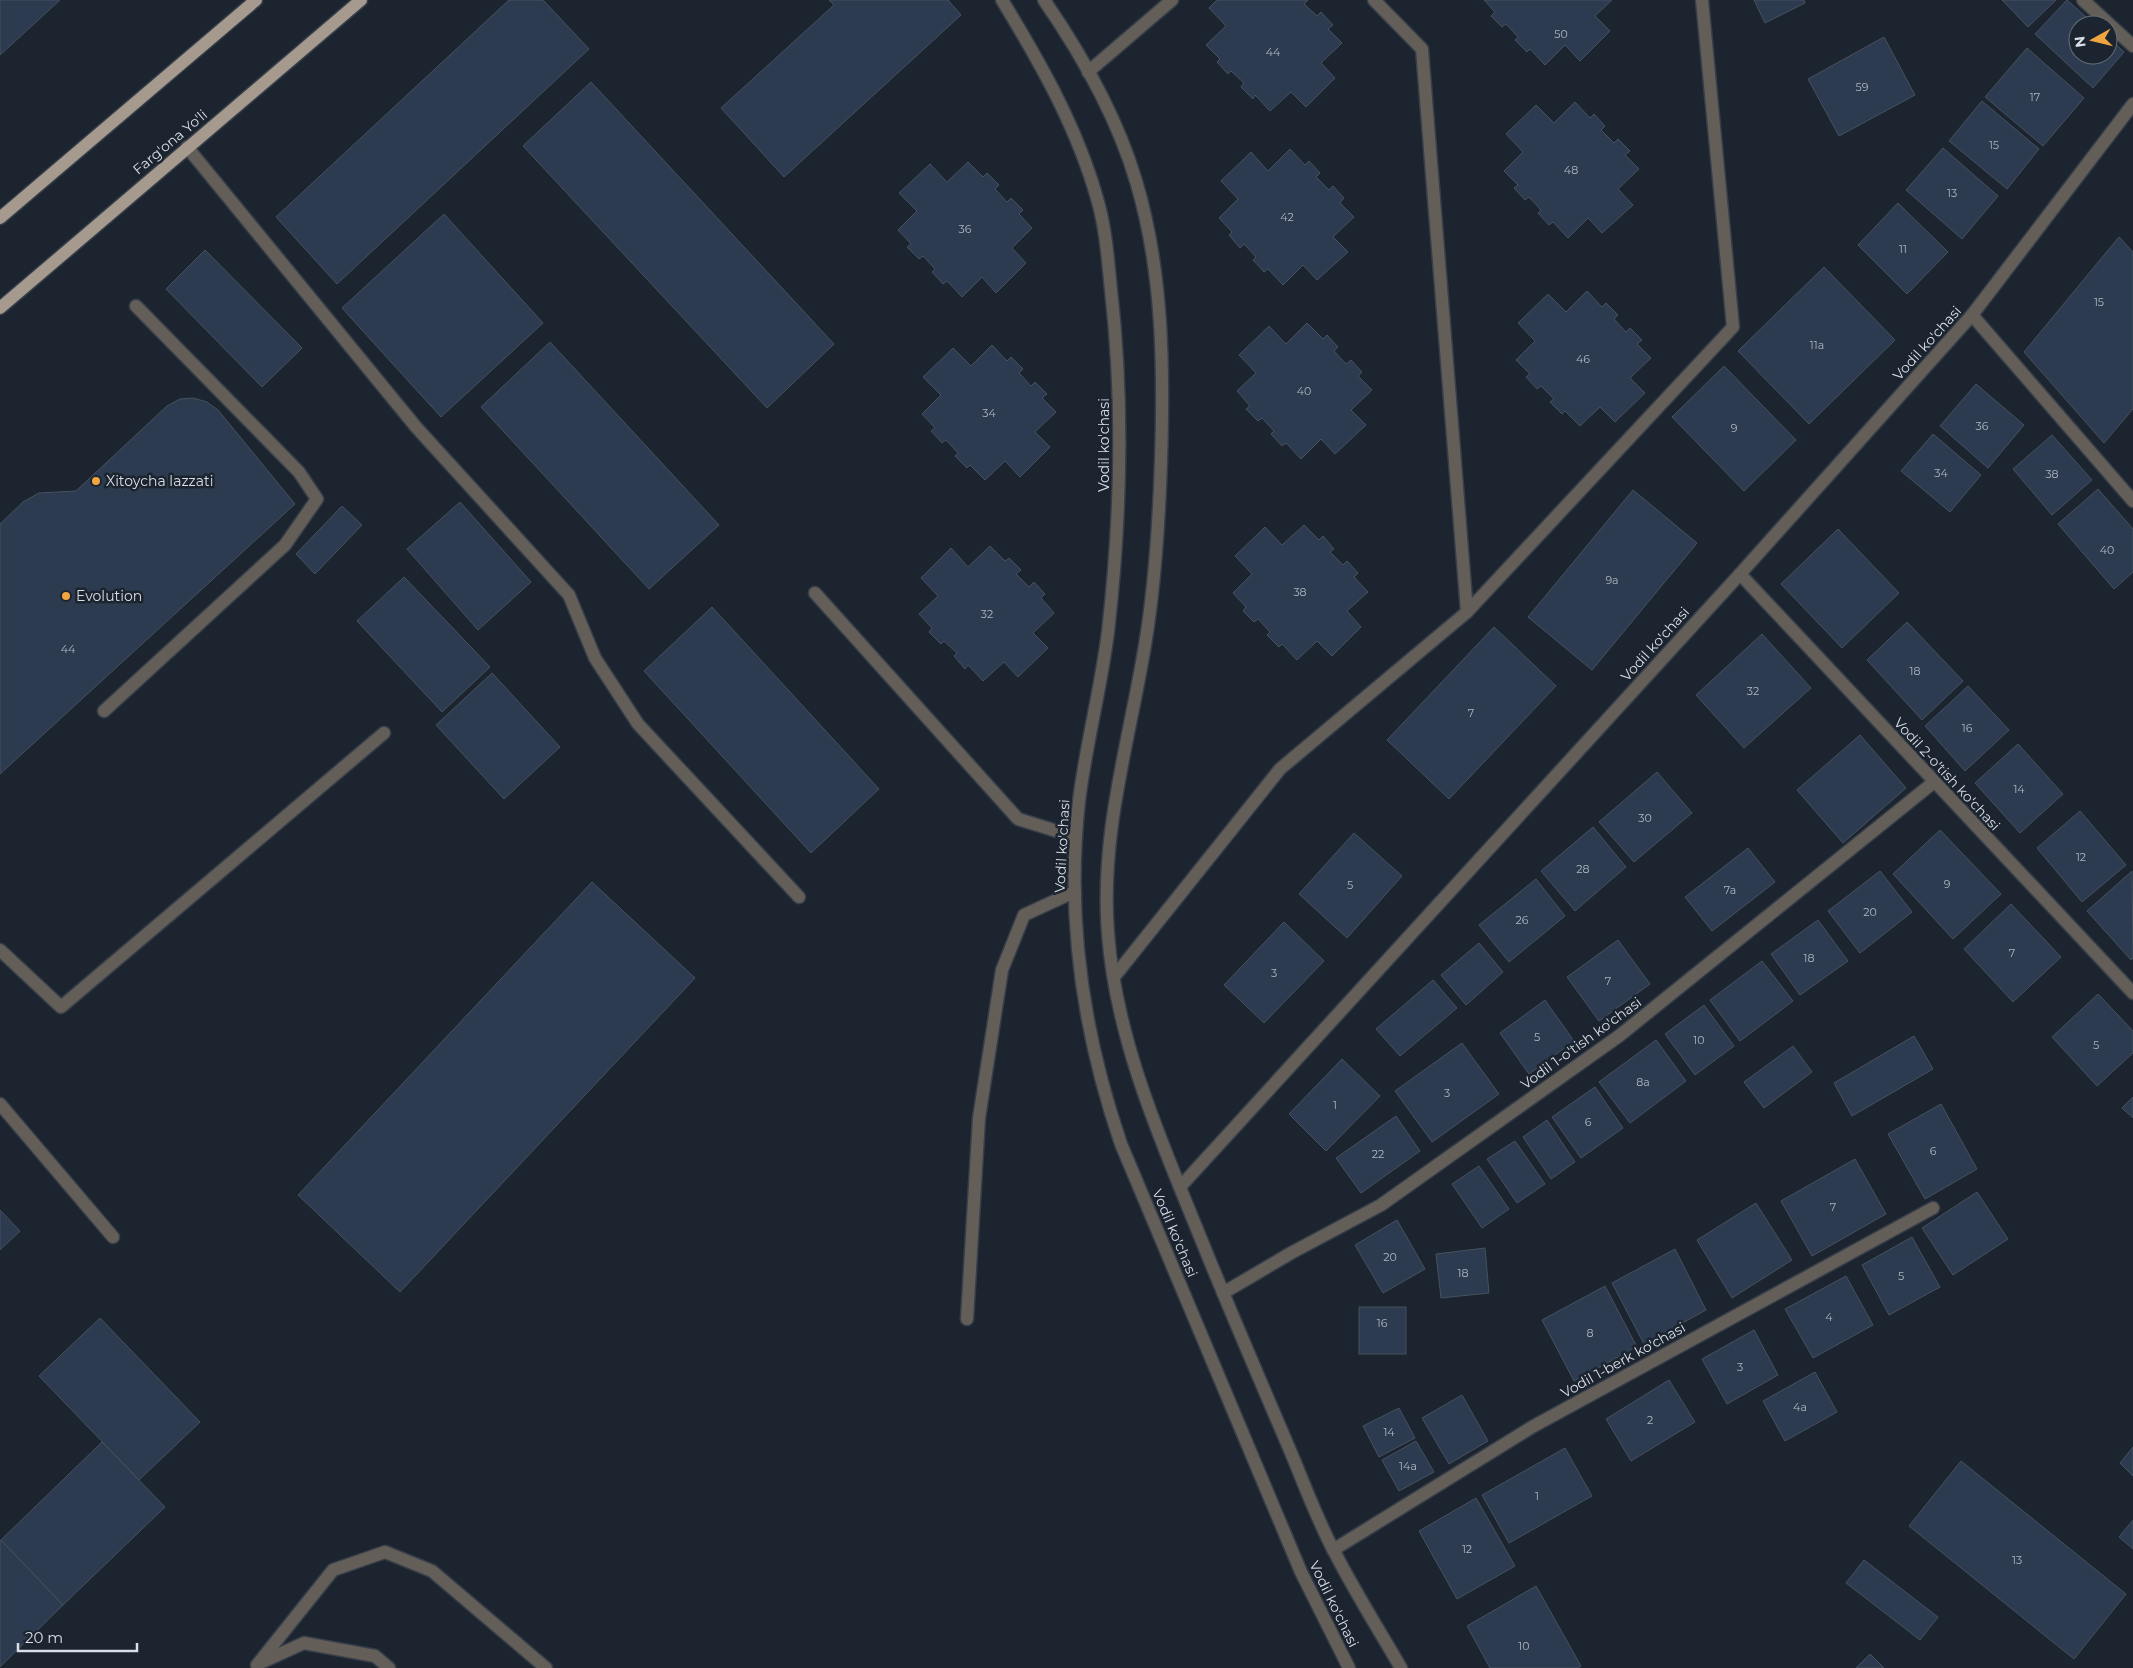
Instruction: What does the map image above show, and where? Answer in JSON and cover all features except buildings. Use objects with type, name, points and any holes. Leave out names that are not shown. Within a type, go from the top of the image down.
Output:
[{"type":"main road","name":"Farg'ona Yo'li","points":[[0,308],[361,0]]},
{"type":"main road","points":[[0,218],[253,2]]},
{"type":"street","name":"Vodil ko'chasi","points":[[1002,0],[1058,97],[1081,150],[1099,204],[1113,308],[1120,421],[1118,528],[1107,635],[1087,747],[1076,837],[1074,892],[1077,948],[1084,1002],[1099,1073],[1121,1144],[1301,1572],[1349,1668]]},
{"type":"street","name":"Vodil ko'chasi","points":[[1044,0],[1088,72],[1114,122],[1136,179],[1150,237],[1162,351],[1162,416],[1155,569],[1146,639],[1134,709],[1118,778],[1108,848],[1106,893],[1108,935],[1114,977],[1134,1062],[1147,1104],[1223,1293],[1333,1550],[1401,1668]]},
{"type":"street","points":[[1088,72],[1172,0]]},
{"type":"street","points":[[1374,0],[1422,49],[1467,612]]},
{"type":"street","points":[[1114,977],[1280,769],[1467,612],[1733,327],[1702,0]]},
{"type":"street","points":[[2083,0],[2133,46]]},
{"type":"street","name":"Vodil ko'chasi","points":[[1180,1188],[1740,574],[1972,315],[2133,104]]},
{"type":"street","points":[[187,147],[416,427],[569,595],[595,658],[638,724],[799,897]]},
{"type":"street","points":[[104,711],[285,545],[317,499],[299,472],[136,306]]},
{"type":"street","points":[[1972,315],[2133,501]]},
{"type":"street","name":"Vodil 2-o'tish ko'chasi","points":[[1740,574],[2133,993]]},
{"type":"street","points":[[815,592],[1018,820],[1076,837]]},
{"type":"street","points":[[0,950],[61,1007],[384,733]]},
{"type":"street","name":"Vodil 1-o'tish ko'chasi","points":[[1223,1293],[1290,1253],[1381,1205],[1611,1042],[1934,782]]},
{"type":"street","points":[[967,1319],[979,1118],[1002,970],[1024,915],[1074,892]]},
{"type":"street","points":[[0,1104],[113,1237]]},
{"type":"street","name":"Vodil 1-berk ko'chasi","points":[[1333,1550],[1532,1427],[1933,1208]]},
{"type":"street","points":[[256,1666],[333,1570],[385,1552],[432,1571],[546,1668]]},
{"type":"street","points":[[256,1666],[304,1643],[376,1656],[389,1668]]},
{"type":"place","name":"Xitoycha lazzati","points":[[96,481]]},
{"type":"place","name":"Evolution","points":[[66,596]]}]
